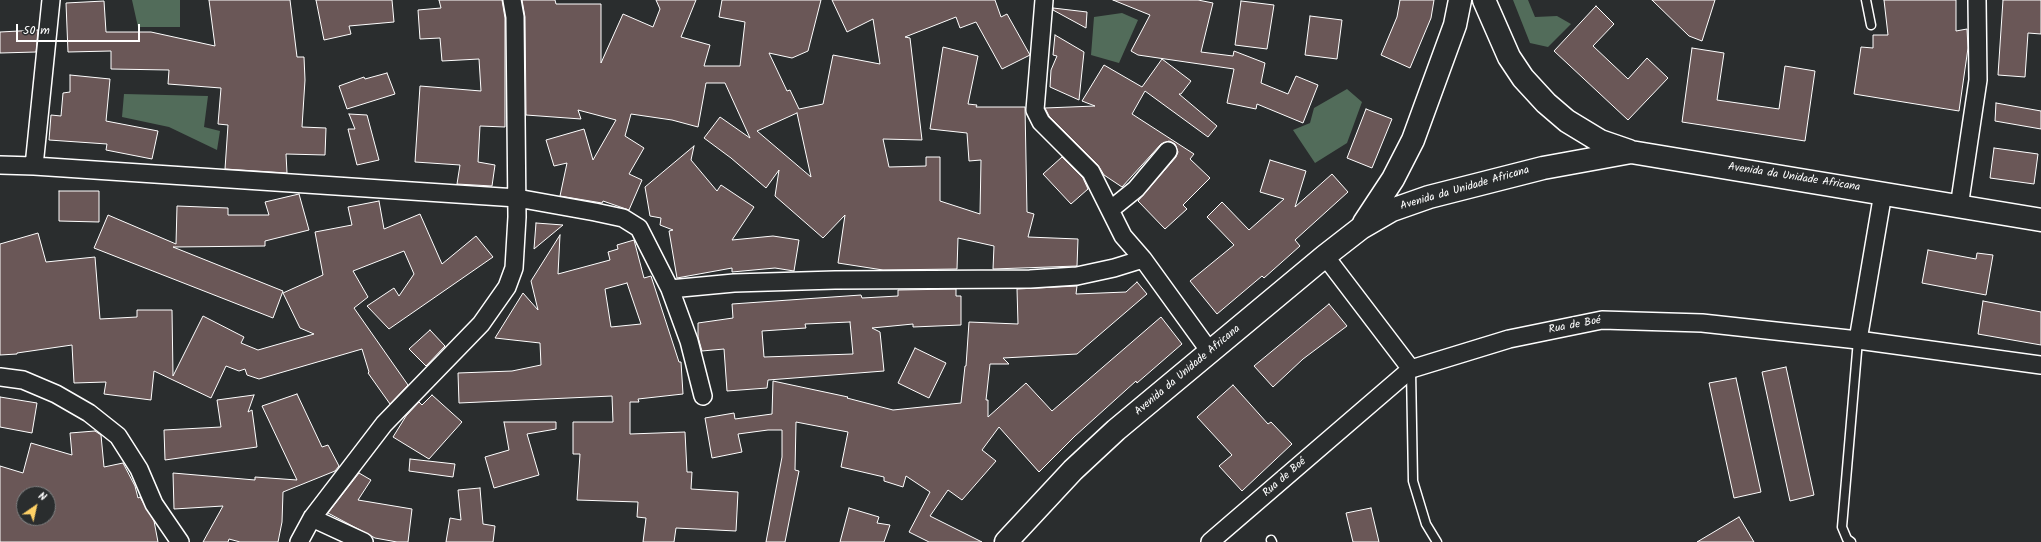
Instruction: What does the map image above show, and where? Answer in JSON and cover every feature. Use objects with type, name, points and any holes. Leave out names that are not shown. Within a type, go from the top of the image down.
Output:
[{"type":"street","points":[[34,166],[51,0]]},
{"type":"street","points":[[299,542],[312,518],[384,424],[480,324],[507,287],[514,268],[516,252],[517,198],[515,17],[512,0]]},
{"type":"street","points":[[1044,0],[1035,110],[1041,122],[1091,172],[1124,236],[1143,259],[1211,353]]},
{"type":"street","points":[[1361,228],[1393,179],[1413,140],[1455,25],[1460,0]]},
{"type":"street","points":[[1484,0],[1509,57],[1523,78],[1546,103],[1567,121],[1600,141],[1631,152]]},
{"type":"street","points":[[1959,207],[1978,80],[1977,0]]},
{"type":"street","points":[[1110,210],[1136,188],[1168,151]]},
{"type":"street","name":"Avenida da Unidade Africana","points":[[1006,542],[1084,460],[1116,430],[1211,353],[1325,256],[1361,228],[1392,210],[1429,197],[1543,168],[1631,152],[2041,220]]},
{"type":"street","points":[[0,165],[517,198],[623,218],[639,228],[670,289],[689,342],[703,396]]},
{"type":"street","points":[[1858,340],[1883,193]]},
{"type":"street","points":[[1325,256],[1411,369]]},
{"type":"street","points":[[670,289],[734,283],[835,280],[1030,279],[1077,276],[1114,268],[1143,259]]},
{"type":"street","name":"Rua de Boé","points":[[1210,542],[1411,369],[1509,339],[1602,320],[1702,323],[1858,340],[2041,365]]},
{"type":"street","points":[[0,378],[23,380],[56,394],[89,413],[118,436],[139,469],[158,509],[180,542]]},
{"type":"street","points":[[312,518],[364,542]]},
{"type":"lane","points":[[1866,0],[1871,25]]},
{"type":"lane","points":[[1851,542],[1847,539],[1842,527],[1858,340]]},
{"type":"lane","points":[[1411,369],[1413,481],[1426,524],[1438,542]]},
{"type":"green space","points":[[132,0],[180,0],[180,27],[138,27]]},
{"type":"green space","points":[[1513,0],[1528,0],[1535,17],[1557,16],[1571,24],[1548,47],[1530,43]]},
{"type":"green space","points":[[1122,13],[1138,20],[1119,63],[1091,55],[1094,17]]},
{"type":"green space","points":[[1347,89],[1362,102],[1347,143],[1315,163],[1293,130],[1310,123],[1314,108]]},
{"type":"green space","points":[[124,94],[208,96],[204,127],[220,131],[217,150],[169,127],[122,117]]},
{"type":"building","points":[[209,0],[290,0],[297,57],[304,57],[305,80],[302,127],[326,128],[325,155],[286,154],[287,173],[225,169],[228,125],[218,124],[221,88],[168,84],[169,70],[111,69],[111,51],[68,52],[66,3],[104,1],[106,32],[151,32],[215,46]]},
{"type":"building","points":[[316,0],[392,0],[394,22],[349,26],[351,34],[324,40]]},
{"type":"building","points":[[439,0],[502,0],[505,18],[505,127],[480,126],[478,162],[495,165],[492,186],[457,184],[460,165],[415,162],[420,86],[481,91],[479,59],[442,61],[440,38],[420,39],[418,10],[441,8]]},
{"type":"building","points":[[522,0],[555,0],[556,4],[601,4],[601,63],[623,14],[653,27],[660,9],[656,0],[696,0],[681,37],[710,45],[704,66],[740,66],[745,22],[719,17],[722,0],[821,0],[808,51],[792,58],[769,53],[787,91],[790,90],[799,109],[823,104],[833,55],[880,64],[873,19],[847,32],[832,0],[995,0],[1001,17],[1007,14],[1030,55],[1002,69],[976,22],[960,28],[956,17],[905,37],[910,38],[922,140],[883,139],[889,167],[926,166],[926,157],[940,157],[940,201],[980,214],[981,160],[969,161],[967,133],[930,129],[943,47],[978,56],[968,104],[977,105],[976,107],[1025,107],[1027,212],[1034,214],[1028,237],[1078,239],[1077,266],[993,269],[994,246],[958,238],[957,269],[883,270],[838,263],[845,215],[823,238],[775,196],[779,170],[766,188],[731,158],[704,138],[720,117],[750,138],[725,83],[706,83],[698,127],[672,120],[631,114],[625,136],[644,148],[629,174],[642,180],[629,210],[603,201],[602,203],[560,196],[567,163],[554,166],[546,140],[584,129],[593,160],[616,120],[578,110],[581,119],[526,115],[525,17]],"holes":[[[797,113],[811,177],[757,131]]]},
{"type":"building","points":[[1113,0],[1198,0],[1213,3],[1201,52],[1233,56],[1234,51],[1265,63],[1261,83],[1288,94],[1296,76],[1318,85],[1303,123],[1257,104],[1256,109],[1227,103],[1234,69],[1138,55],[1131,51],[1150,15]]},
{"type":"building","points":[[1400,0],[1434,0],[1431,18],[1410,68],[1381,55],[1397,17]]},
{"type":"building","points":[[1652,0],[1715,0],[1702,41],[1689,36]]},
{"type":"building","points":[[1884,0],[1956,0],[1956,31],[1967,29],[1968,48],[1959,111],[1854,94],[1861,47],[1873,48],[1873,35],[1888,35]]},
{"type":"building","points":[[2003,0],[2041,0],[2041,34],[2028,33],[2025,77],[1998,75]]},
{"type":"building","points":[[1241,1],[1274,5],[1267,49],[1235,45]]},
{"type":"building","points":[[1596,6],[1614,24],[1593,46],[1628,79],[1647,58],[1668,78],[1628,120],[1554,51]]},
{"type":"building","points":[[1053,8],[1087,12],[1086,28],[1053,10]]},
{"type":"building","points":[[1310,16],[1342,20],[1337,59],[1305,55]]},
{"type":"building","points":[[38,30],[36,52],[0,53],[0,32]]},
{"type":"building","points":[[1055,35],[1084,52],[1079,100],[1050,87],[1051,70],[1057,56],[1053,55]]},
{"type":"building","points":[[1692,48],[1724,53],[1717,100],[1779,109],[1785,66],[1815,71],[1805,141],[1682,122]]},
{"type":"building","points":[[1162,59],[1191,81],[1181,94],[1179,94],[1217,126],[1208,137],[1145,91],[1132,114],[1194,154],[1190,159],[1210,178],[1183,205],[1187,209],[1165,229],[1138,201],[1176,157],[1178,152],[1175,144],[1169,141],[1161,144],[1122,187],[1104,175],[1098,165],[1049,116],[1045,108],[1095,106],[1082,101],[1104,65],[1142,87]]},
{"type":"building","points":[[387,73],[395,94],[347,109],[339,86],[364,77],[365,79]]},
{"type":"building","points":[[70,75],[110,79],[106,121],[158,131],[152,159],[106,150],[107,144],[49,140],[51,115],[61,116],[63,93],[70,92]]},
{"type":"building","points":[[1996,103],[2041,111],[2041,129],[1995,121]]},
{"type":"building","points":[[1366,109],[1392,119],[1372,168],[1347,158]]},
{"type":"building","points":[[349,114],[367,115],[379,160],[357,165],[348,129],[355,129]]},
{"type":"building","points":[[694,146],[691,160],[717,191],[721,185],[754,207],[732,240],[773,236],[799,240],[794,271],[775,268],[732,272],[732,268],[677,278],[669,231],[673,230],[660,225],[661,218],[650,216],[645,187]]},
{"type":"building","points":[[1994,148],[2038,154],[2034,184],[1990,178]]},
{"type":"building","points":[[1062,157],[1083,178],[1088,189],[1071,204],[1043,174]]},
{"type":"building","points":[[1270,160],[1306,171],[1295,207],[1332,174],[1348,192],[1295,240],[1300,246],[1264,278],[1262,276],[1217,314],[1190,281],[1234,245],[1207,217],[1222,202],[1249,230],[1284,199],[1260,192]]},
{"type":"building","points":[[59,191],[99,191],[99,222],[59,221]]},
{"type":"building","points":[[299,194],[309,230],[265,241],[265,246],[173,247],[283,291],[273,318],[94,248],[108,215],[176,244],[177,206],[228,208],[228,215],[269,215],[265,202]]},
{"type":"building","points":[[379,201],[384,229],[420,214],[442,264],[476,236],[493,257],[389,329],[367,306],[394,288],[399,296],[414,274],[404,251],[353,271],[368,297],[354,308],[408,385],[390,404],[368,373],[369,372],[362,349],[259,379],[247,375],[245,369],[239,371],[226,366],[211,398],[154,371],[151,400],[104,394],[106,382],[74,383],[72,345],[17,354],[0,355],[0,244],[38,233],[46,262],[95,257],[100,319],[137,317],[137,310],[172,310],[173,376],[203,316],[244,337],[241,343],[258,350],[314,334],[300,328],[283,293],[323,275],[315,232],[352,225],[348,207]]},
{"type":"building","points":[[536,223],[563,225],[534,249]]},
{"type":"building","points":[[560,235],[558,274],[610,260],[608,252],[618,249],[617,245],[634,240],[644,278],[651,276],[679,362],[681,362],[683,394],[638,399],[639,402],[630,402],[630,434],[685,432],[687,472],[692,472],[691,489],[738,492],[736,531],[676,528],[674,542],[643,542],[646,518],[637,517],[638,502],[577,500],[580,454],[573,454],[573,422],[613,422],[612,396],[459,403],[458,373],[512,371],[541,365],[540,343],[495,338],[523,293],[538,310],[531,281]],"holes":[[[627,283],[641,324],[611,327],[605,289]]]},
{"type":"building","points":[[1928,250],[1976,259],[1977,253],[1993,255],[1986,295],[1922,283]]},
{"type":"building","points":[[1137,282],[1147,294],[1077,354],[1003,358],[1009,364],[990,364],[986,400],[988,400],[988,417],[1026,383],[1052,411],[1161,317],[1182,344],[1137,383],[1136,381],[1075,436],[1039,472],[999,427],[982,450],[996,461],[962,500],[948,490],[930,516],[982,542],[929,542],[909,532],[930,492],[906,476],[903,487],[884,481],[884,477],[841,467],[848,432],[796,422],[795,470],[799,471],[785,542],[766,542],[782,457],[782,430],[768,430],[738,434],[742,452],[712,458],[705,418],[734,413],[735,419],[772,414],[773,381],[848,397],[847,398],[893,410],[961,403],[966,366],[969,322],[1018,324],[1017,289],[1077,286],[1076,294],[1126,292]]},
{"type":"building","points":[[956,289],[956,296],[961,296],[961,325],[913,327],[913,324],[872,328],[880,332],[884,371],[768,380],[767,388],[727,391],[724,349],[702,351],[698,337],[698,323],[733,318],[732,304],[861,295],[862,298],[898,296],[898,290]],"holes":[[[850,322],[853,354],[764,357],[762,331],[806,328],[805,324]]]},
{"type":"building","points":[[1983,301],[2041,312],[2041,345],[1978,334]]},
{"type":"building","points":[[1329,304],[1347,326],[1303,359],[1273,387],[1254,366]]},
{"type":"building","points":[[430,330],[445,346],[426,366],[409,349]]},
{"type":"building","points":[[915,348],[946,363],[929,398],[898,383]]},
{"type":"building","points":[[1786,367],[1814,495],[1790,501],[1762,372]]},
{"type":"building","points":[[1736,378],[1761,492],[1734,498],[1709,383]]},
{"type":"building","points":[[1233,385],[1268,424],[1271,422],[1292,444],[1242,491],[1219,466],[1232,455],[1197,417]]},
{"type":"building","points":[[297,394],[322,447],[328,445],[339,466],[335,471],[283,492],[282,522],[278,542],[240,542],[229,539],[228,542],[203,542],[223,506],[174,509],[173,473],[255,480],[255,477],[297,480],[262,406]]},
{"type":"building","points":[[254,395],[248,412],[252,410],[257,447],[165,460],[164,430],[221,427],[217,400]]},
{"type":"building","points":[[432,395],[462,422],[429,459],[393,437],[406,416],[419,402],[422,405]]},
{"type":"building","points":[[0,397],[37,403],[32,433],[0,427]]},
{"type":"building","points":[[504,422],[556,422],[556,429],[527,434],[539,475],[494,488],[485,457],[509,450]]},
{"type":"building","points":[[95,431],[101,435],[104,467],[123,463],[135,486],[138,498],[140,497],[154,521],[158,542],[0,542],[0,466],[23,473],[31,443],[72,455],[70,433]]},
{"type":"building","points":[[410,459],[455,464],[453,477],[409,471]]},
{"type":"building","points":[[359,473],[371,480],[358,500],[412,509],[408,542],[397,542],[375,538],[328,513]]},
{"type":"building","points":[[480,488],[483,524],[495,526],[493,542],[446,542],[450,518],[461,520],[458,490]]},
{"type":"building","points":[[849,508],[879,517],[877,523],[890,525],[884,542],[840,542]]},
{"type":"building","points":[[1371,508],[1379,542],[1353,542],[1346,513]]},
{"type":"building","points":[[1739,517],[1754,542],[1697,542]]}]
